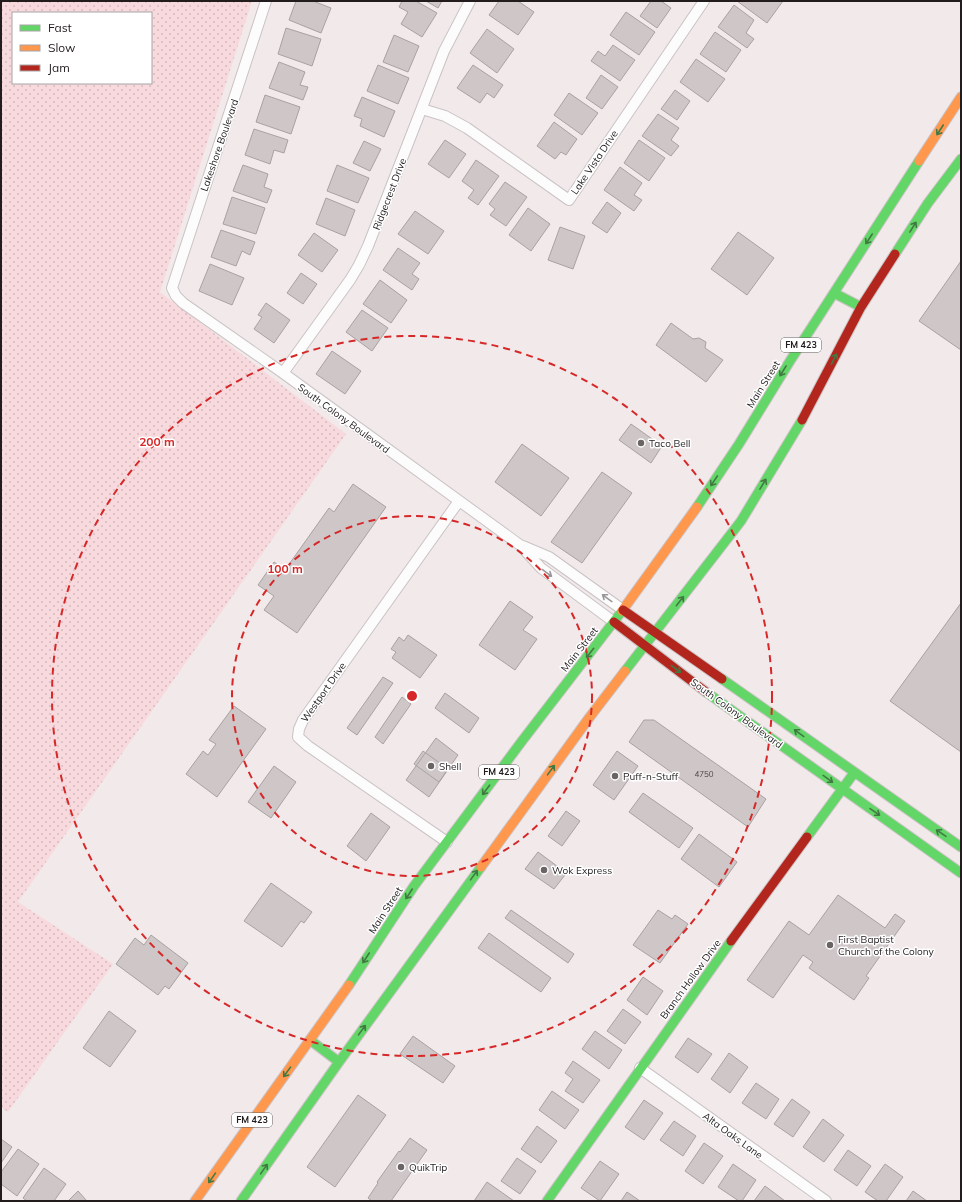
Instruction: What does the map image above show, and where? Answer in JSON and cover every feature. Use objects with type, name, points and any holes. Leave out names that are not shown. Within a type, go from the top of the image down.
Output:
[{"type":"main road","name":"Main Street","points":[[195,1201],[348,987],[414,886],[624,610],[706,493],[961,97]]},
{"type":"main road","name":"FM 423","points":[[241,1201],[339,1062],[532,797],[741,521],[806,414],[861,307],[928,204],[961,159]]},
{"type":"main road","points":[[834,293],[861,307]]},
{"type":"main road","name":"South Colony Boulevard","points":[[624,610],[961,847]]},
{"type":"main road","name":"South Colony Boulevard","points":[[614,622],[695,684],[961,873]]},
{"type":"main road","name":"Branch Hollow Drive","points":[[547,1201],[690,998],[854,773]]},
{"type":"main road","points":[[310,1040],[339,1062]]},
{"type":"street","name":"Lakeshore Boulevard","points":[[172,288],[266,1]]},
{"type":"street","name":"Ridgecrest Drive","points":[[283,373],[350,280],[359,265],[374,232],[444,51],[470,1]]},
{"type":"street","name":"Lake Vista Drive","points":[[422,109],[445,116],[467,128],[569,200],[704,1]]},
{"type":"street","name":"South Colony Boulevard","points":[[172,288],[176,296],[183,303],[283,373],[520,545],[541,568],[614,622]]},
{"type":"street","name":"Westport Drive","points":[[447,842],[308,746],[298,737],[299,729],[303,720],[459,501]]},
{"type":"street","name":"South Colony Boulevard","points":[[520,545],[549,557],[624,610]]},
{"type":"street","name":"Alta Oaks Lane","points":[[640,1068],[826,1201]]},
{"type":"shaded area","points":[[1,1],[252,1],[160,292],[346,434],[18,902],[113,964],[8,1112],[1,1107]]},
{"type":"building","points":[[296,1],[313,1],[331,8],[321,33],[289,20]]},
{"type":"building","points":[[402,1],[416,1],[437,13],[422,37],[401,24],[408,12],[399,7]]},
{"type":"building","points":[[426,1],[442,1],[438,8]]},
{"type":"building","points":[[499,1],[518,1],[534,12],[518,35],[489,15]]},
{"type":"building","points":[[651,1],[661,1],[671,8],[657,28],[640,16]]},
{"type":"building","points":[[737,1],[783,1],[767,23]]},
{"type":"building","points":[[734,5],[754,20],[746,33],[754,39],[747,48],[718,27]]},
{"type":"building","points":[[626,12],[655,32],[639,55],[610,35]]},
{"type":"building","points":[[286,28],[321,39],[312,66],[278,54]]},
{"type":"building","points":[[487,29],[514,49],[497,73],[470,53]]},
{"type":"building","points":[[715,32],[741,50],[726,72],[700,54]]},
{"type":"building","points":[[394,35],[419,46],[408,72],[383,62]]},
{"type":"building","points":[[613,45],[635,60],[620,81],[591,61],[598,51],[605,56]]},
{"type":"building","points":[[696,59],[725,79],[708,102],[680,82]]},
{"type":"building","points":[[279,62],[305,72],[300,85],[308,87],[303,100],[269,88]]},
{"type":"building","points":[[378,65],[409,78],[398,104],[367,91]]},
{"type":"building","points":[[473,65],[503,85],[494,98],[487,93],[480,103],[457,88]]},
{"type":"building","points":[[601,75],[618,87],[602,109],[586,98]]},
{"type":"building","points":[[675,90],[690,101],[677,120],[661,109]]},
{"type":"building","points":[[569,93],[598,113],[582,135],[554,115]]},
{"type":"building","points":[[265,95],[300,107],[291,134],[256,122]]},
{"type":"building","points":[[362,97],[395,111],[384,137],[360,126],[362,119],[354,116]]},
{"type":"building","points":[[658,114],[679,128],[671,140],[679,146],[671,156],[642,136]]},
{"type":"building","points":[[554,122],[577,139],[566,155],[561,152],[555,159],[537,146]]},
{"type":"building","points":[[254,129],[288,140],[284,153],[274,150],[270,164],[245,155]]},
{"type":"building","points":[[445,140],[466,154],[449,178],[428,164]]},
{"type":"building","points":[[639,140],[665,158],[649,181],[624,163]]},
{"type":"building","points":[[364,141],[381,149],[370,171],[353,163]]},
{"type":"building","points":[[476,160],[499,176],[478,205],[468,198],[474,190],[462,181]]},
{"type":"building","points":[[243,165],[268,174],[264,187],[272,190],[267,203],[233,191]]},
{"type":"building","points":[[337,165],[369,178],[358,203],[327,191]]},
{"type":"building","points":[[620,167],[642,183],[634,195],[642,200],[634,211],[604,190]]},
{"type":"building","points":[[505,182],[527,197],[506,226],[490,215],[495,209],[489,204]]},
{"type":"building","points":[[232,197],[265,208],[256,234],[223,224]]},
{"type":"building","points":[[326,198],[355,210],[345,236],[316,224]]},
{"type":"building","points":[[607,202],[621,213],[607,233],[592,223]]},
{"type":"building","points":[[528,208],[550,224],[531,251],[509,235]]},
{"type":"building","points":[[415,211],[444,231],[428,254],[398,234]]},
{"type":"building","points":[[560,227],[585,236],[573,269],[548,260]]},
{"type":"building","points":[[221,230],[255,242],[250,255],[242,251],[236,266],[211,257]]},
{"type":"building","points":[[738,232],[774,258],[747,295],[711,269]]},
{"type":"building","points":[[314,233],[338,250],[322,272],[298,255]]},
{"type":"building","points":[[398,248],[420,263],[412,274],[419,279],[412,290],[383,270]]},
{"type":"building","points":[[961,261],[961,350],[919,321]]},
{"type":"building","points":[[210,264],[244,278],[232,305],[199,291]]},
{"type":"building","points":[[301,273],[317,284],[303,304],[287,293]]},
{"type":"building","points":[[380,280],[407,300],[391,323],[363,304]]},
{"type":"building","points":[[266,303],[290,320],[274,343],[254,329],[262,317],[258,315]]},
{"type":"building","points":[[362,310],[388,328],[372,351],[346,332]]},
{"type":"building","points":[[671,323],[693,339],[699,338],[706,342],[705,348],[723,360],[706,382],[656,345]]},
{"type":"building","points":[[332,351],[361,371],[345,394],[316,374]]},
{"type":"building","name":"Taco Bell","points":[[631,424],[662,446],[651,463],[619,440]]},
{"type":"building","points":[[522,444],[569,478],[541,516],[495,482]]},
{"type":"building","points":[[602,472],[632,493],[582,563],[551,542]]},
{"type":"building","points":[[353,484],[386,507],[297,633],[264,610],[274,596],[258,585],[274,562],[285,570],[329,508],[334,512]]},
{"type":"building","points":[[510,601],[533,617],[523,630],[537,639],[515,670],[479,645]]},
{"type":"building","points":[[961,603],[961,752],[890,701]]},
{"type":"building","points":[[408,635],[437,655],[420,678],[392,658],[396,652],[391,649],[399,637],[404,641]]},
{"type":"building","points":[[383,677],[393,683],[357,735],[347,728]]},
{"type":"building","points":[[445,693],[479,718],[469,733],[435,708]]},
{"type":"building","points":[[402,697],[411,704],[383,744],[375,737]]},
{"type":"building","points":[[234,706],[266,729],[217,797],[186,774],[203,751],[208,755],[216,744],[209,740]]},
{"type":"building","points":[[644,720],[654,720],[766,799],[748,827],[629,742]]},
{"type":"building","points":[[436,738],[458,755],[429,797],[406,780]]},
{"type":"building","name":"Shell","points":[[423,751],[448,769],[439,782],[414,764]]},
{"type":"building","name":"Puff-n-Stuff","points":[[617,751],[638,766],[614,800],[593,785]]},
{"type":"building","points":[[274,766],[296,782],[271,818],[248,802]]},
{"type":"building","points":[[643,793],[693,828],[679,848],[629,812]]},
{"type":"building","points":[[566,811],[580,821],[562,846],[548,836]]},
{"type":"building","points":[[371,813],[390,827],[366,861],[347,846]]},
{"type":"building","points":[[699,834],[737,862],[719,887],[681,859]]},
{"type":"building","name":"Wok Express","points":[[538,852],[561,869],[559,871],[565,875],[554,889],[525,869]]},
{"type":"building","points":[[271,883],[312,912],[304,923],[301,921],[282,947],[244,921]]},
{"type":"building","name":"First Baptist Church of the Colony","points":[[838,895],[885,928],[895,914],[905,921],[866,976],[869,978],[854,1000],[809,968],[813,962],[803,955],[773,998],[747,980],[789,921],[809,935]]},
{"type":"building","points":[[511,910],[574,954],[568,963],[505,918]]},
{"type":"building","points":[[658,910],[672,919],[675,915],[688,924],[660,963],[633,945]]},
{"type":"building","points":[[489,933],[551,978],[541,992],[478,948]]},
{"type":"building","points":[[151,935],[188,963],[169,989],[165,986],[158,995],[116,964],[135,938],[144,945]]},
{"type":"building","points":[[643,977],[663,991],[647,1015],[627,1000]]},
{"type":"building","points":[[623,1009],[641,1022],[625,1044],[607,1031]]},
{"type":"building","points":[[109,1011],[136,1031],[110,1067],[83,1048]]},
{"type":"building","points":[[595,1031],[622,1050],[609,1069],[582,1049]]},
{"type":"building","points":[[413,1036],[455,1066],[443,1083],[400,1054]]},
{"type":"building","points":[[688,1038],[712,1054],[698,1073],[675,1057]]},
{"type":"building","points":[[729,1053],[748,1067],[730,1093],[711,1079]]},
{"type":"building","points":[[573,1061],[600,1080],[583,1103],[565,1091],[573,1079],[565,1073]]},
{"type":"building","points":[[756,1083],[779,1099],[766,1119],[742,1103]]},
{"type":"building","points":[[552,1091],[579,1110],[565,1129],[539,1110]]},
{"type":"building","points":[[358,1095],[386,1115],[335,1187],[307,1167]]},
{"type":"building","points":[[792,1099],[810,1112],[793,1137],[774,1124]]},
{"type":"building","points":[[644,1100],[663,1113],[644,1140],[625,1127]]},
{"type":"building","points":[[823,1119],[844,1135],[824,1162],[803,1147]]},
{"type":"building","points":[[674,1121],[696,1136],[683,1156],[660,1140]]},
{"type":"building","points":[[537,1126],[557,1141],[541,1163],[521,1149]]},
{"type":"building","name":"QuikTrip","points":[[410,1138],[427,1150],[391,1201],[372,1201],[368,1198],[378,1183],[377,1182]]},
{"type":"building","points":[[1,1139],[12,1147],[1,1163]]},
{"type":"building","points":[[704,1143],[723,1156],[703,1184],[685,1171]]},
{"type":"building","points":[[18,1149],[39,1164],[17,1196],[1,1184],[1,1172]]},
{"type":"building","points":[[848,1150],[871,1166],[857,1186],[834,1170]]},
{"type":"building","points":[[517,1158],[536,1171],[520,1194],[501,1181]]},
{"type":"building","points":[[600,1161],[619,1174],[600,1201],[581,1188]]},
{"type":"building","points":[[733,1164],[756,1180],[742,1201],[739,1201],[718,1187]]},
{"type":"building","points":[[885,1164],[903,1177],[886,1201],[878,1201],[865,1192]]},
{"type":"building","points":[[44,1168],[66,1184],[54,1201],[27,1201],[23,1198]]},
{"type":"building","points":[[487,1182],[514,1201],[474,1201]]},
{"type":"building","points":[[765,1186],[785,1201],[754,1201]]},
{"type":"building","points":[[78,1191],[87,1201],[68,1201]]},
{"type":"building","points":[[913,1191],[927,1201],[906,1201]]},
{"type":"building","points":[[627,1192],[640,1201],[621,1201]]},
{"type":"traffic: fast","points":[[895,254],[928,203],[961,159]]},
{"type":"traffic: fast","points":[[697,507],[739,444],[790,361],[919,161]]},
{"type":"traffic: fast","points":[[834,293],[861,307]]},
{"type":"traffic: fast","points":[[625,671],[741,521],[802,420]]},
{"type":"traffic: fast","points":[[349,985],[414,886],[522,741],[622,611]]},
{"type":"traffic: fast","points":[[722,679],[961,847]]},
{"type":"traffic: fast","points":[[706,692],[961,873]]},
{"type":"traffic: fast","points":[[807,837],[854,773]]},
{"type":"traffic: fast","points":[[241,1201],[339,1062],[481,867]]},
{"type":"traffic: fast","points":[[547,1201],[731,941]]},
{"type":"traffic: fast","points":[[310,1040],[339,1062]]},
{"type":"traffic: slow","points":[[919,161],[961,97]]},
{"type":"traffic: slow","points":[[622,611],[697,507]]},
{"type":"traffic: slow","points":[[481,867],[625,671]]},
{"type":"traffic: slow","points":[[195,1201],[349,985]]},
{"type":"traffic: jam","points":[[802,420],[861,307],[895,254]]},
{"type":"traffic: jam","points":[[623,610],[722,679]]},
{"type":"traffic: jam","points":[[614,622],[706,692]]},
{"type":"traffic: jam","points":[[731,941],[807,837]]},
{"type":"place","name":"Taco Bell","points":[[641,443]]},
{"type":"place","name":"Shell","points":[[431,766]]},
{"type":"place","name":"Puff-n-Stuff","points":[[615,776]]},
{"type":"place","name":"Wok Express","points":[[544,870]]},
{"type":"place","name":"First Baptist Church of the Colony","points":[[830,945]]},
{"type":"place","name":"QuikTrip","points":[[401,1167]]}]
